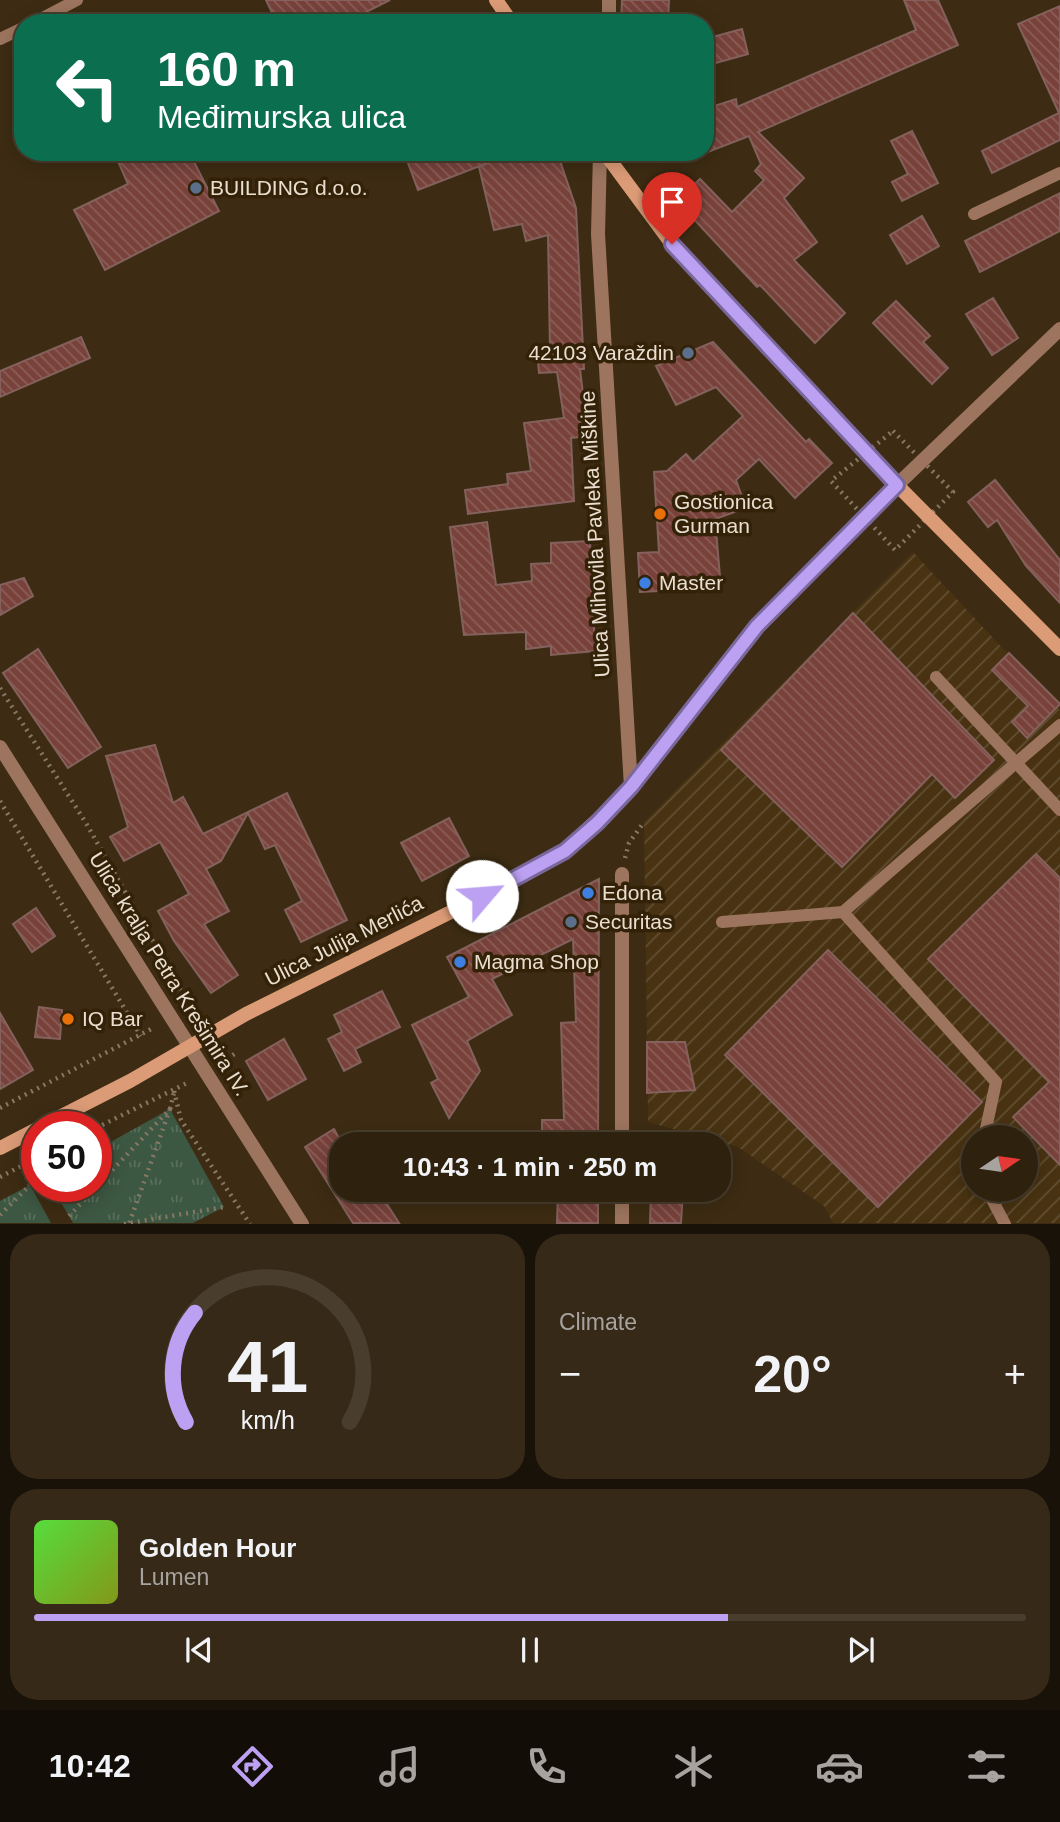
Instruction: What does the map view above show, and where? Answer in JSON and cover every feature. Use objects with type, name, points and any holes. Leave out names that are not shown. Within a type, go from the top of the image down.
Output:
[{"type":"main road","points":[[609,161],[672,244],[897,485],[1060,649]]},
{"type":"main road","name":"Ulica Julija Merlića","points":[[70,1111],[246,1014],[503,886],[565,851],[631,787],[757,626],[897,485]]},
{"type":"main road","name":"Ulica Julija Merlića","points":[[0,1148],[21,1137]]},
{"type":"street","name":"Ulica Mihovila Pavleka Miškine","points":[[602,161],[598,234],[631,787]]},
{"type":"street","points":[[897,485],[1060,329]]},
{"type":"street","name":"Ulica kralja Petra Krešimira IV.","points":[[0,747],[302,1223]]},
{"type":"street","points":[[622,874],[622,1132]]},
{"type":"street","points":[[622,1202],[622,1223]]},
{"type":"lane","points":[[50,14],[77,0]]},
{"type":"lane","points":[[974,214],[1060,173]]},
{"type":"lane","points":[[936,677],[1060,810]]},
{"type":"lane","points":[[722,922],[843,912],[1060,725]]},
{"type":"lane","points":[[843,912],[996,1082],[987,1125]]},
{"type":"lane","points":[[993,1202],[1005,1223]]},
{"type":"path","points":[[0,688],[86,823],[185,998]]},
{"type":"path","points":[[0,801],[141,1036],[0,1108]]},
{"type":"path","points":[[622,874],[629,843],[644,822]]},
{"type":"path","points":[[128,1223],[170,1109],[174,1091]]},
{"type":"path","points":[[112,1120],[174,1091]]},
{"type":"path","points":[[174,1091],[181,1120],[250,1223]]},
{"type":"path","points":[[69,1216],[170,1109]]},
{"type":"path","points":[[0,1177],[21,1167]]},
{"type":"path","points":[[0,1215],[21,1194]]},
{"type":"path","points":[[128,1223],[223,1206]]},
{"type":"shaded area","points":[[913,552],[1060,710],[1060,1223],[833,1223],[824,1206],[738,1147],[731,1145],[731,1132],[684,1132],[648,1122],[644,822]]},
{"type":"green space","points":[[170,1109],[224,1207],[193,1223],[73,1223],[61,1202],[112,1202],[112,1141]]},
{"type":"green space","points":[[21,1190],[21,1202],[39,1202],[51,1223],[0,1223],[0,1201]]},
{"type":"building","points":[[266,0],[390,0],[362,14],[273,14]]},
{"type":"building","points":[[622,0],[669,0],[668,14],[621,14]]},
{"type":"building","points":[[904,0],[938,0],[958,45],[758,132],[804,178],[784,198],[817,242],[794,260],[845,313],[815,343],[760,285],[757,287],[677,201],[700,179],[732,212],[764,180],[755,171],[761,164],[749,136],[714,150],[714,106],[736,99],[737,107],[916,30]]},
{"type":"building","points":[[1060,6],[1060,140],[992,173],[982,151],[1059,113],[1018,24]]},
{"type":"building","points":[[742,29],[748,54],[714,63],[714,37]]},
{"type":"building","points":[[912,131],[938,183],[902,201],[892,182],[908,174],[891,141]]},
{"type":"building","points":[[118,161],[194,161],[219,211],[105,270],[74,210],[128,184]]},
{"type":"building","points":[[407,161],[560,161],[576,208],[584,369],[580,369],[588,436],[571,438],[574,501],[468,514],[465,490],[508,484],[507,474],[531,471],[524,423],[564,418],[557,372],[539,373],[537,351],[550,350],[548,235],[526,241],[522,224],[494,230],[479,167],[490,162],[418,190]]},
{"type":"building","points":[[1060,193],[1060,231],[980,272],[965,241]]},
{"type":"building","points":[[922,216],[939,246],[907,264],[890,235]]},
{"type":"building","points":[[993,298],[1018,338],[992,355],[966,314]]},
{"type":"building","points":[[896,301],[930,336],[923,342],[948,368],[932,384],[873,323]]},
{"type":"building","points":[[81,337],[90,358],[0,397],[0,371]]},
{"type":"building","points":[[713,342],[806,442],[809,439],[832,463],[795,498],[759,459],[736,480],[746,508],[715,519],[721,588],[640,592],[638,553],[659,552],[654,472],[667,471],[686,454],[693,462],[743,416],[716,387],[676,405],[656,366]]},
{"type":"building","points":[[995,480],[1060,560],[1060,603],[1026,566],[997,520],[988,527],[968,502]]},
{"type":"building","points":[[487,522],[496,585],[532,581],[531,564],[551,563],[551,543],[590,541],[595,651],[551,655],[551,646],[526,649],[526,632],[464,635],[450,527]]},
{"type":"building","points":[[24,578],[33,596],[0,615],[0,585]]},
{"type":"building","points":[[853,613],[994,760],[955,798],[932,774],[842,867],[721,750]]},
{"type":"building","points":[[38,649],[101,747],[68,768],[3,673]]},
{"type":"building","points":[[1009,653],[1060,704],[1027,738],[1012,722],[1028,706],[992,670]]},
{"type":"building","points":[[155,745],[173,803],[183,797],[203,834],[287,793],[347,920],[301,942],[285,910],[302,901],[275,845],[265,849],[248,813],[221,861],[206,869],[229,911],[204,924],[238,975],[211,993],[174,941],[158,911],[189,894],[160,842],[124,861],[110,837],[128,827],[106,756]]},
{"type":"building","points":[[449,818],[469,856],[422,881],[401,843]]},
{"type":"building","points":[[1036,854],[1060,878],[1060,1165],[1038,1143],[1038,1125],[1021,1125],[1013,1117],[1049,1082],[928,959]]},
{"type":"building","points":[[599,879],[598,1132],[542,1132],[542,1120],[564,1120],[561,1023],[576,1022],[573,939],[492,979],[512,1015],[467,1041],[480,1071],[449,1118],[431,1083],[438,1079],[412,1025],[469,997],[447,957]]},
{"type":"building","points":[[36,908],[55,936],[32,952],[13,924]]},
{"type":"building","points":[[828,950],[982,1102],[878,1207],[725,1055]]},
{"type":"building","points":[[382,991],[400,1027],[355,1049],[361,1062],[344,1071],[328,1039],[342,1032],[334,1015]]},
{"type":"building","points":[[39,1007],[62,1010],[60,1039],[35,1037]]},
{"type":"building","points":[[0,1013],[33,1070],[0,1089]]},
{"type":"building","points":[[284,1039],[306,1079],[268,1100],[246,1061]]},
{"type":"building","points":[[647,1042],[685,1042],[695,1090],[647,1093]]},
{"type":"building","points":[[329,1132],[329,1185],[305,1147]]},
{"type":"building","points":[[340,1202],[386,1202],[399,1223],[353,1223]]},
{"type":"building","points":[[558,1202],[598,1202],[598,1223],[557,1223]]},
{"type":"building","points":[[651,1202],[682,1202],[681,1223],[650,1223]]},
{"type":"place","name":"BUILDING d.o.o.","points":[[196,188]]},
{"type":"place","name":"42103 Varaždin","points":[[688,353]]},
{"type":"place","name":"Gostionica Gurman","points":[[660,514]]},
{"type":"place","name":"Master","points":[[645,583]]},
{"type":"place","name":"Edona","points":[[588,893]]},
{"type":"place","name":"Securitas","points":[[571,922]]},
{"type":"place","name":"Magma Shop","points":[[460,962]]},
{"type":"place","name":"IQ Bar","points":[[68,1019]]},
{"type":"route","points":[[482,896],[565,851],[597,823],[631,787],[757,626],[897,485],[672,244]]}]
